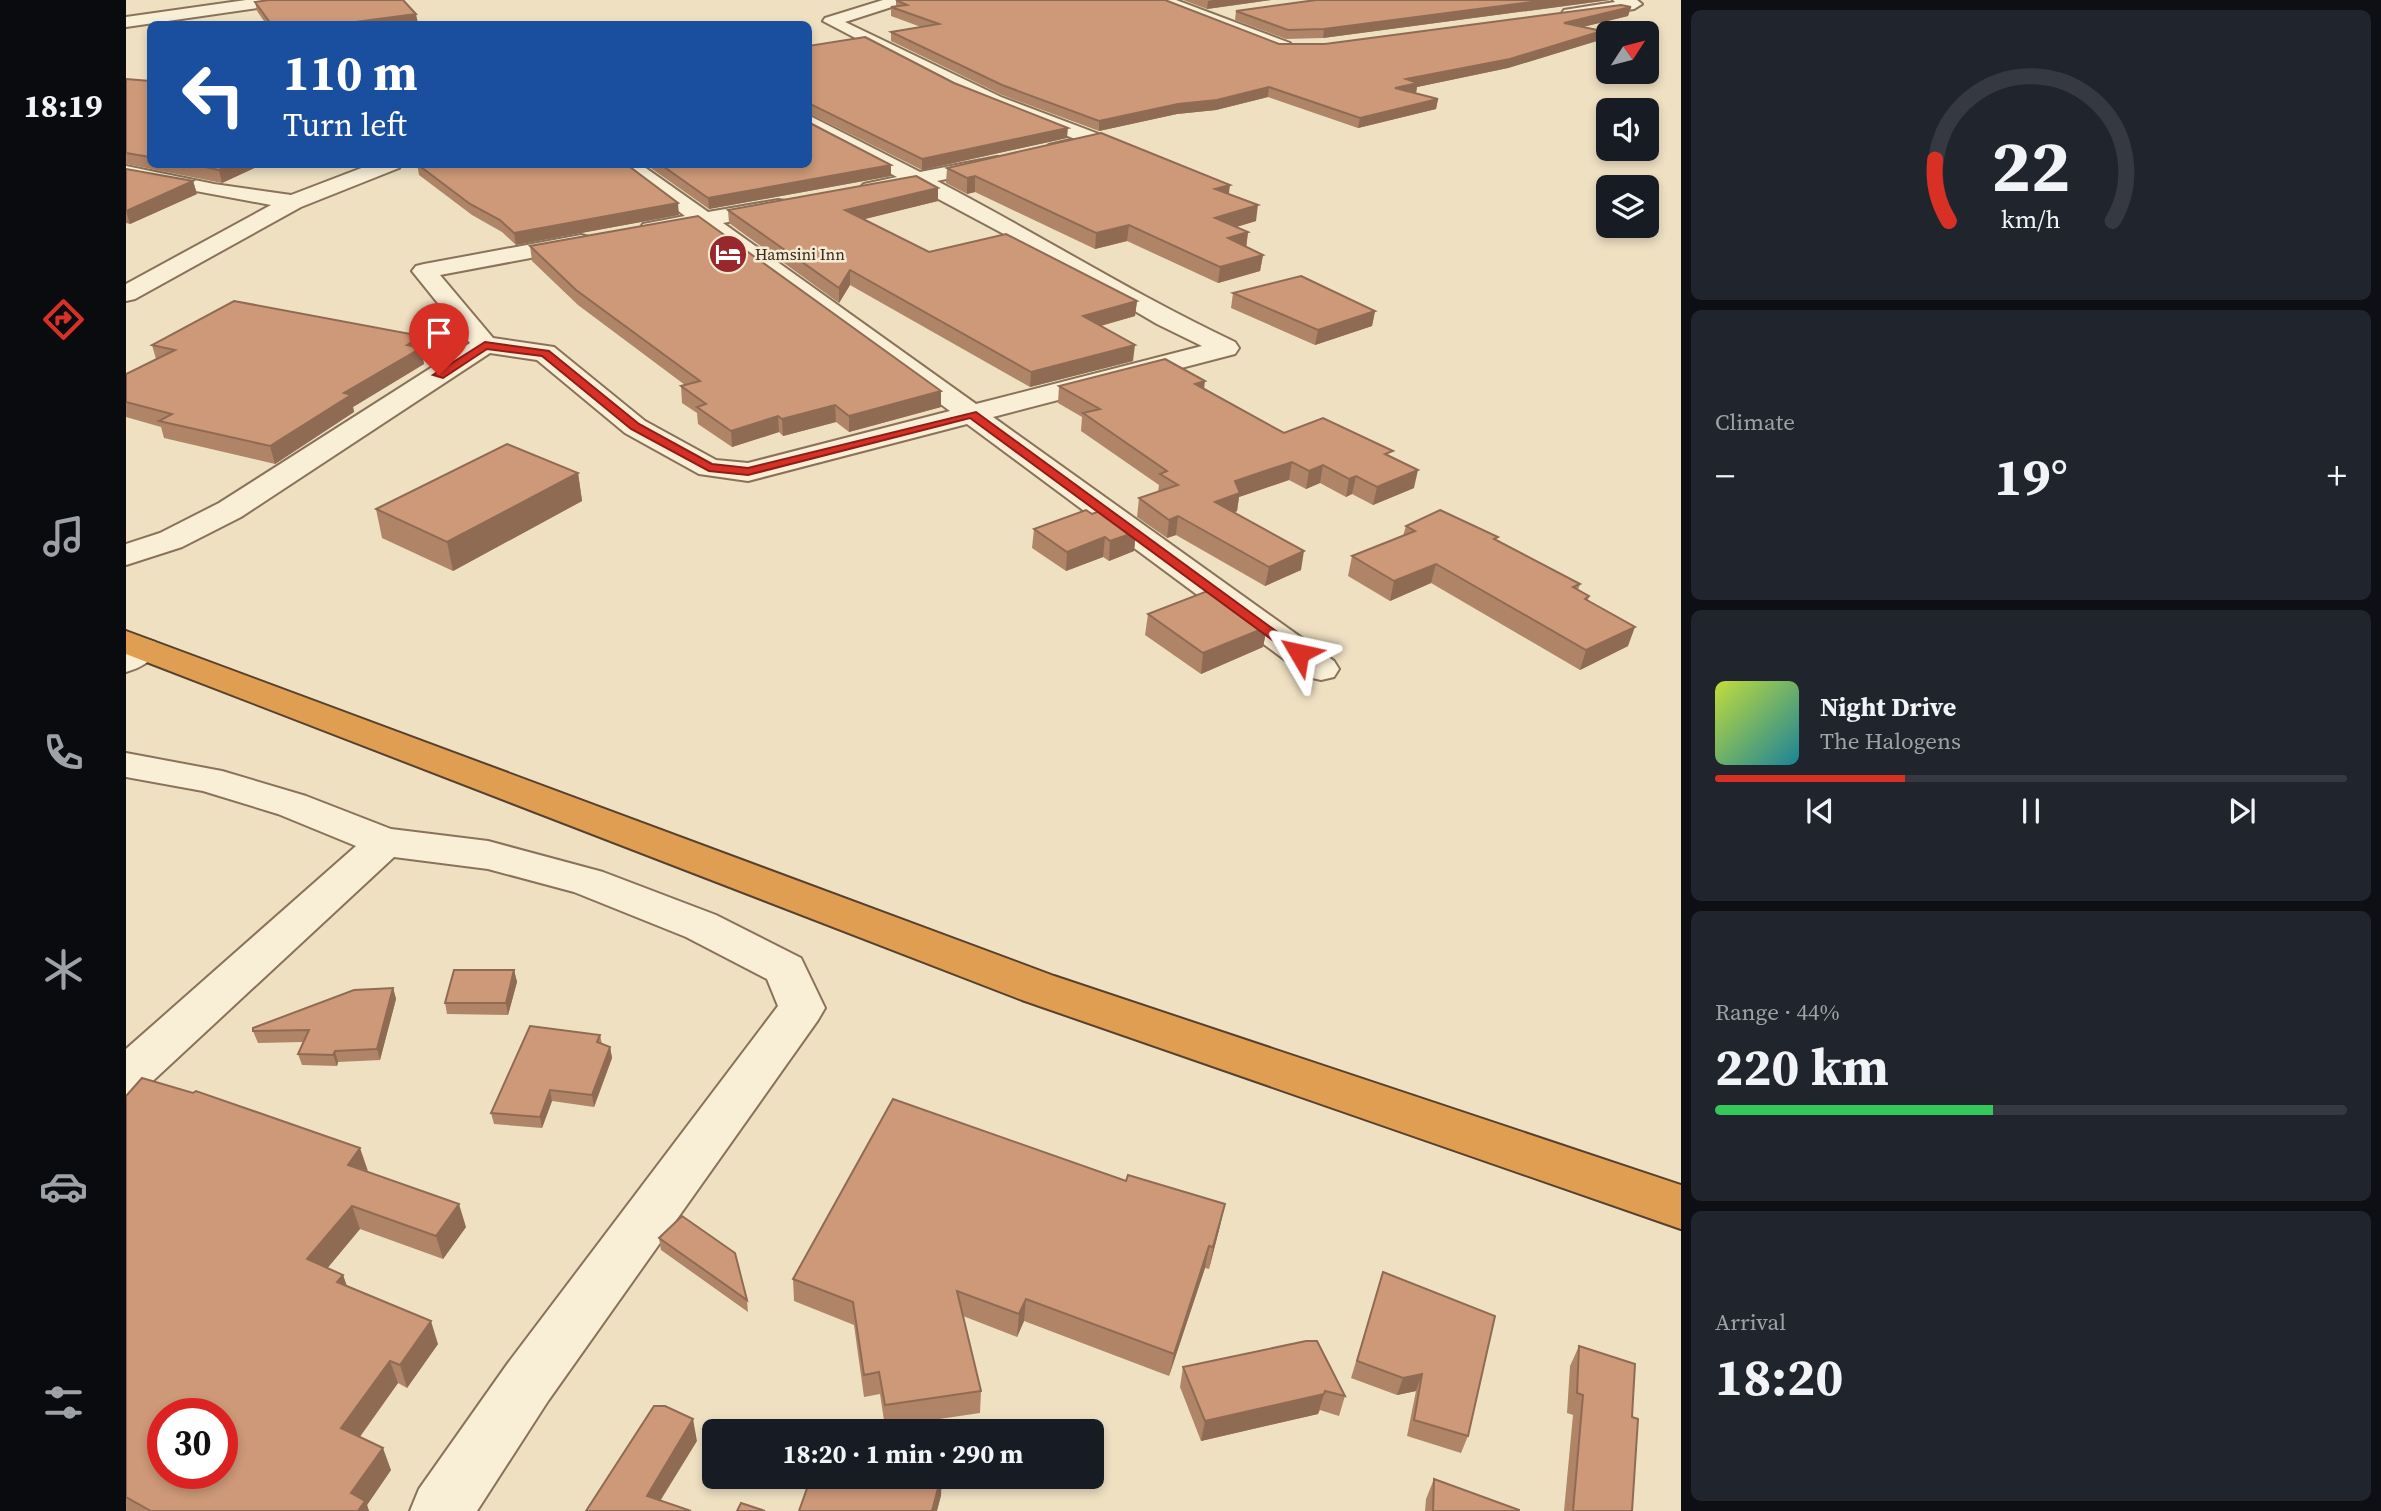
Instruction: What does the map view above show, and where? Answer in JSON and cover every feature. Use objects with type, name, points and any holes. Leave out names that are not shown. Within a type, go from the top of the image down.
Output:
[{"type":"highway","points":[[132,651],[1038,988],[1681,1208]]},
{"type":"street","points":[[126,22],[278,0]]},
{"type":"street","points":[[849,192],[1097,140],[1037,120],[826,23],[900,0]]},
{"type":"street","points":[[1162,0],[1284,47],[1297,47]]},
{"type":"street","points":[[1550,15],[1634,4],[1621,0]]},
{"type":"street","points":[[1207,16],[1233,12]]},
{"type":"street","points":[[126,555],[171,540],[230,510],[485,345],[545,353],[635,427],[709,468],[748,472],[1226,348],[1166,319],[1010,228],[812,123]]},
{"type":"street","points":[[126,294],[293,202],[381,168]]},
{"type":"street","points":[[632,168],[877,343],[1321,669]]},
{"type":"street","points":[[126,172],[214,190],[293,202]]},
{"type":"street","points":[[623,234],[796,202]]},
{"type":"street","points":[[485,345],[424,271],[597,239]]},
{"type":"street","points":[[126,765],[208,779],[292,805],[385,842],[488,855],[588,882],[701,926],[785,969],[802,1008],[527,1382],[441,1511]]},
{"type":"street","points":[[126,1077],[385,842]]},
{"type":"building","points":[[403,0],[416,14],[363,21],[269,21],[255,2]]},
{"type":"building","points":[[896,0],[1165,0],[1279,44],[1325,44],[1621,5],[1631,7],[1564,23],[1596,30],[1596,33],[1510,59],[1406,79],[1418,83],[1395,88],[1438,99],[1360,118],[1269,87],[1217,100],[1178,104],[1099,121],[1002,85],[891,32],[939,24],[891,7],[907,5]]},
{"type":"building","points":[[1316,0],[1547,0],[1324,29],[1288,30],[1236,11]]},
{"type":"building","points":[[865,37],[954,83],[1068,128],[922,159],[812,105],[812,45]]},
{"type":"building","points":[[126,79],[147,81],[147,156],[126,153]]},
{"type":"building","points":[[812,124],[891,165],[708,198],[666,168],[812,168]]},
{"type":"building","points":[[1101,133],[1230,185],[1215,189],[1258,205],[1215,218],[1248,232],[1228,238],[1263,255],[1220,267],[1129,225],[1096,233],[975,176],[967,178],[947,168]]},
{"type":"building","points":[[422,168],[631,168],[678,203],[514,233],[500,220],[470,204]]},
{"type":"building","points":[[126,169],[193,181],[126,211]]},
{"type":"building","points":[[916,176],[938,188],[845,210],[929,252],[1006,234],[1137,301],[1083,316],[1135,345],[1031,372],[850,270],[839,288],[728,210]]},
{"type":"building","points":[[698,216],[941,391],[849,416],[835,405],[782,419],[778,416],[731,431],[697,407],[706,404],[681,386],[700,381],[576,290],[530,246]]},
{"type":"building","points":[[1301,276],[1375,311],[1318,330],[1233,293]]},
{"type":"building","points":[[234,301],[421,336],[407,345],[421,348],[344,393],[351,395],[270,446],[159,421],[172,414],[126,402],[126,374],[175,350],[152,345]]},
{"type":"building","points":[[1165,359],[1205,381],[1195,384],[1284,433],[1323,418],[1393,451],[1385,454],[1418,470],[1377,487],[1356,476],[1349,479],[1323,465],[1309,471],[1292,462],[1235,481],[1240,493],[1215,502],[1304,551],[1269,567],[1178,516],[1169,520],[1139,498],[1178,485],[1160,474],[1167,471],[1083,413],[1100,409],[1059,386]]},
{"type":"building","points":[[507,444],[578,473],[447,542],[376,509]]},
{"type":"building","points":[[1105,509],[1136,532],[1110,541],[1105,537],[1067,552],[1034,529],[1086,510],[1092,514]]},
{"type":"building","points":[[1440,510],[1498,537],[1494,539],[1580,584],[1573,587],[1589,596],[1585,599],[1635,627],[1586,650],[1436,564],[1394,581],[1352,556],[1415,531],[1406,526]]},
{"type":"building","points":[[1210,590],[1267,627],[1203,653],[1148,614]]},
{"type":"building","points":[[454,970],[514,970],[506,1003],[445,1003]]},
{"type":"building","points":[[393,988],[377,1049],[335,1051],[333,1055],[298,1054],[309,1030],[253,1031],[253,1028],[354,990]]},
{"type":"building","points":[[530,1026],[600,1035],[597,1042],[610,1047],[592,1095],[550,1090],[540,1117],[491,1113]]},
{"type":"building","points":[[142,1078],[193,1093],[196,1091],[360,1148],[348,1165],[459,1204],[436,1236],[352,1206],[307,1259],[343,1275],[337,1282],[431,1321],[400,1365],[390,1361],[341,1428],[383,1448],[351,1493],[365,1501],[358,1511],[151,1511],[126,1497],[126,1096]]},
{"type":"building","points":[[893,1099],[1126,1181],[1128,1175],[1225,1204],[1213,1247],[1209,1246],[1174,1354],[1026,1299],[1019,1314],[957,1291],[981,1391],[885,1405],[879,1372],[864,1375],[853,1302],[793,1279]]},
{"type":"building","points":[[682,1216],[735,1253],[747,1300],[659,1238]]},
{"type":"building","points":[[1383,1272],[1495,1316],[1468,1436],[1414,1420],[1422,1374],[1403,1378],[1357,1361]]},
{"type":"building","points":[[1317,1341],[1345,1396],[1325,1391],[1324,1394],[1205,1421],[1183,1367]]},
{"type":"building","points":[[1579,1346],[1635,1364],[1632,1417],[1638,1419],[1632,1511],[1573,1511],[1583,1395],[1577,1393]]},
{"type":"building","points":[[654,1406],[665,1406],[693,1419],[647,1496],[691,1511],[586,1511]]},
{"type":"building","points":[[1434,1479],[1519,1510],[1519,1511],[1433,1511]]},
{"type":"building","points":[[807,1489],[938,1489],[932,1511],[799,1511]]},
{"type":"building","points":[[741,1503],[765,1511],[737,1511]]},
{"type":"place","name":"Hamsini Inn","points":[[728,254]]},
{"type":"route","points":[[439,375],[485,345],[545,353],[635,427],[709,468],[748,472],[972,414],[1299,653]]}]
